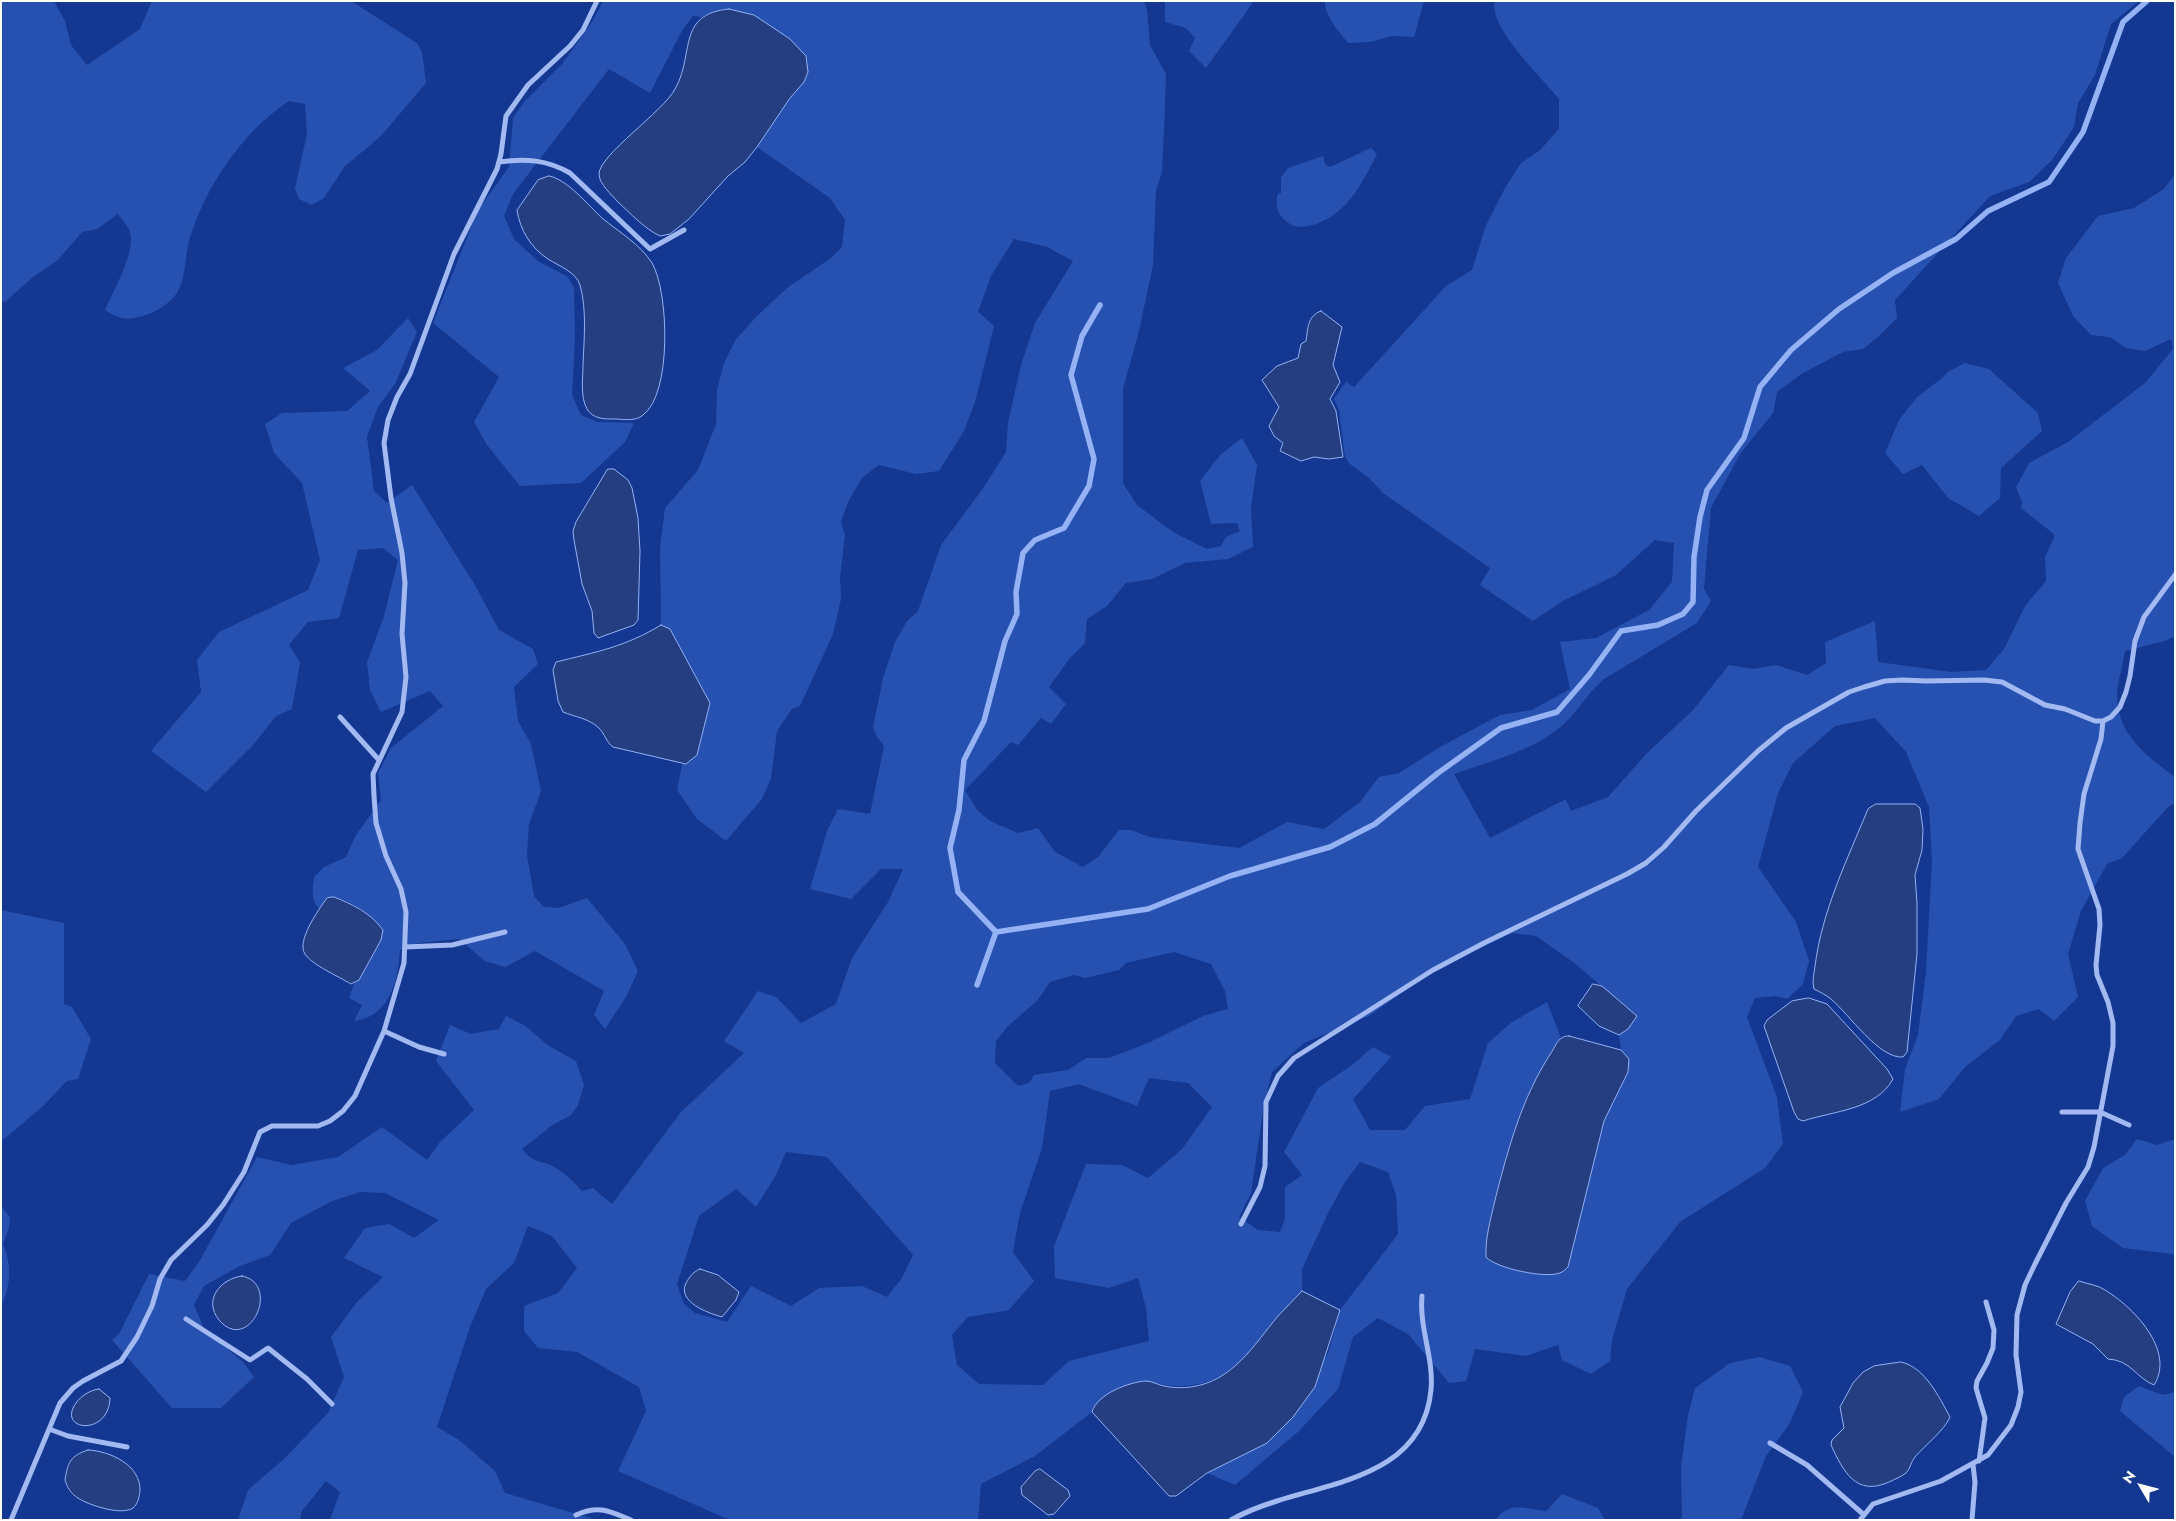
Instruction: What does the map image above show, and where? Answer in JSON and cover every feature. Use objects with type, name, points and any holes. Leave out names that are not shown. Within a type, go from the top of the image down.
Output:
[{"type":"street","points":[[11,1520],[60,1403],[73,1388],[120,1361],[137,1337],[152,1306],[160,1279],[171,1260],[207,1225],[223,1205],[244,1172],[260,1132],[272,1126],[318,1126],[330,1121],[343,1112],[355,1096],[384,1031],[404,963],[406,912],[401,889],[386,856],[376,823],[374,774],[378,760],[402,712],[406,677],[402,634],[405,583],[384,443],[388,420],[397,397],[410,374],[454,254],[499,162],[506,116],[528,85],[570,46],[583,30],[597,1]]},
{"type":"street","points":[[499,162],[531,159],[555,165],[570,173],[650,249],[684,230]]},
{"type":"street","points":[[1241,1224],[1260,1187],[1266,1166],[1266,1102],[1278,1076],[1294,1058],[1433,970],[1646,863],[1758,751],[1786,728],[1849,692],[1885,681],[1984,680],[2002,682],[2045,705],[2065,708],[2095,721],[2103,721],[2112,717],[2120,707],[2126,692],[2135,641],[2144,617],[2175,575]]},
{"type":"street","points":[[340,717],[378,760]]},
{"type":"street","points":[[1860,1520],[1862,1514],[1874,1504],[1918,1490],[1973,1465],[1988,1455],[2011,1425],[2018,1407],[2021,1392],[2016,1355],[2017,1315],[2025,1285],[2066,1203],[2088,1167],[2094,1147],[2113,1046],[2114,1023],[2097,975],[2099,909],[2080,854],[2078,838],[2084,794],[2101,739],[2103,721]]},
{"type":"street","points":[[405,947],[452,945],[505,932]]},
{"type":"street","points":[[384,1031],[419,1047],[444,1054]]},
{"type":"street","points":[[2062,1112],[2100,1112],[2129,1126]]},
{"type":"street","points":[[1231,1520],[1276,1501],[1339,1483],[1369,1472],[1388,1462],[1406,1447],[1417,1434],[1426,1412],[1431,1390],[1430,1367],[1421,1313],[1422,1296]]},
{"type":"street","points":[[1979,1461],[1985,1418],[1976,1388],[1980,1374],[1993,1348],[1994,1330],[1986,1302]]},
{"type":"street","points":[[186,1319],[250,1360],[268,1348],[307,1379],[332,1404]]},
{"type":"street","points":[[49,1429],[68,1436],[127,1447]]},
{"type":"street","points":[[1770,1444],[1807,1464],[1862,1514]]},
{"type":"street","points":[[1972,1520],[1975,1482],[1973,1465]]},
{"type":"street","points":[[576,1515],[589,1510],[606,1510],[631,1520]]},
{"type":"shaded area","points":[[1,1],[54,1],[65,21],[71,45],[87,65],[140,29],[152,1],[351,1],[417,43],[422,52],[426,83],[381,136],[345,166],[324,198],[312,205],[299,199],[295,188],[307,134],[305,104],[289,101],[272,114],[241,145],[215,181],[196,221],[189,241],[183,278],[179,289],[169,302],[155,311],[138,317],[122,318],[105,310],[123,270],[130,248],[131,238],[129,230],[118,214],[97,229],[82,232],[58,260],[33,277],[5,302],[1,301]]},
{"type":"shaded area","points":[[603,1],[1144,1],[1147,10],[1150,45],[1166,74],[1164,132],[1162,172],[1156,190],[1153,265],[1139,331],[1123,389],[1123,483],[1137,505],[1173,532],[1207,549],[1221,546],[1226,537],[1240,531],[1237,523],[1211,524],[1200,481],[1220,455],[1242,438],[1257,465],[1251,508],[1253,547],[1228,559],[1185,563],[1152,579],[1126,583],[1107,606],[1087,619],[1085,643],[1070,658],[1049,687],[1066,704],[1051,724],[1041,718],[1018,745],[1011,742],[965,790],[977,810],[990,821],[1018,833],[1038,828],[1055,852],[1083,867],[1098,857],[1119,830],[1131,830],[1149,837],[1239,848],[1287,822],[1324,829],[1360,802],[1379,777],[1399,773],[1440,747],[1500,715],[1532,710],[1570,689],[1560,642],[1596,638],[1649,610],[1672,582],[1674,543],[1655,540],[1616,575],[1563,601],[1533,621],[1480,585],[1490,568],[1383,493],[1369,478],[1350,464],[1345,457],[1339,410],[1334,399],[1346,382],[1354,387],[1446,286],[1472,270],[1486,225],[1505,188],[1521,163],[1540,150],[1559,129],[1559,99],[1508,38],[1495,12],[1495,1],[2139,1],[2111,24],[2095,75],[2078,103],[2074,127],[2053,159],[2029,182],[1990,196],[1895,300],[1897,318],[1878,337],[1863,349],[1843,352],[1803,373],[1777,392],[1773,413],[1740,454],[1711,508],[1704,589],[1711,601],[1697,623],[1604,679],[1594,688],[1568,720],[1543,739],[1514,753],[1454,774],[1490,838],[1566,799],[1571,811],[1608,797],[1647,753],[1693,710],[1729,665],[1753,669],[1776,665],[1807,675],[1826,663],[1825,642],[1875,621],[1878,662],[1951,672],[1986,670],[2004,649],[2025,606],[2046,581],[2045,557],[2055,535],[2021,508],[2022,502],[2016,487],[2029,463],[2068,442],[2145,383],[2173,349],[2171,339],[2145,351],[2126,348],[2110,337],[2091,335],[2073,316],[2058,283],[2066,258],[2098,216],[2134,208],[2164,189],[2175,174],[2175,636],[2165,641],[2125,651],[2117,697],[2123,723],[2136,744],[2144,753],[2175,777],[2175,804],[2169,806],[2122,858],[2107,864],[2081,911],[2068,954],[2078,997],[2054,1021],[2039,1009],[2016,1016],[2000,1040],[1965,1067],[1939,1099],[1900,1112],[1905,1069],[1918,1035],[1926,972],[1932,860],[1929,807],[1906,752],[1875,718],[1835,726],[1793,763],[1778,793],[1758,867],[1796,922],[1809,961],[1803,984],[1787,999],[1776,996],[1755,998],[1747,1017],[1777,1097],[1783,1144],[1765,1168],[1680,1222],[1627,1289],[1612,1340],[1610,1361],[1591,1374],[1562,1360],[1558,1345],[1526,1356],[1475,1349],[1466,1381],[1449,1383],[1408,1334],[1378,1318],[1353,1337],[1338,1389],[1299,1431],[1235,1485],[1207,1473],[1267,1443],[1328,1354],[1340,1310],[1398,1234],[1396,1195],[1388,1172],[1360,1162],[1345,1182],[1329,1211],[1302,1269],[1302,1291],[1244,1360],[1234,1369],[1211,1381],[1186,1386],[1174,1386],[1147,1381],[1093,1407],[1092,1412],[1035,1456],[981,1484],[978,1520],[730,1520],[618,1471],[646,1411],[639,1387],[577,1352],[538,1348],[524,1331],[524,1306],[558,1293],[577,1268],[552,1236],[528,1226],[514,1263],[486,1289],[470,1327],[437,1427],[459,1440],[495,1471],[505,1493],[597,1520],[330,1520],[340,1492],[326,1481],[302,1511],[300,1520],[238,1520],[248,1490],[284,1459],[328,1413],[344,1377],[331,1337],[357,1302],[383,1277],[344,1258],[365,1228],[389,1224],[414,1238],[439,1220],[385,1193],[360,1192],[332,1201],[291,1223],[270,1255],[240,1266],[204,1286],[194,1305],[204,1329],[243,1362],[254,1377],[221,1408],[172,1408],[112,1340],[119,1334],[149,1274],[185,1281],[199,1262],[257,1157],[291,1165],[338,1157],[382,1127],[427,1160],[440,1142],[474,1110],[436,1061],[450,1025],[471,1034],[499,1029],[506,1016],[524,1025],[549,1046],[576,1061],[584,1085],[578,1105],[571,1115],[551,1126],[522,1149],[535,1160],[560,1170],[582,1191],[593,1188],[612,1204],[681,1112],[744,1053],[724,1041],[758,991],[776,997],[801,1023],[836,1004],[852,958],[888,902],[903,869],[881,869],[851,899],[810,889],[827,831],[838,809],[870,814],[884,746],[877,737],[873,727],[883,678],[895,642],[907,621],[918,611],[941,545],[984,487],[1006,452],[1008,423],[1021,365],[1035,323],[1073,261],[1047,247],[1014,239],[991,276],[978,312],[994,326],[975,402],[964,431],[939,471],[916,474],[879,465],[862,478],[848,502],[841,522],[845,535],[840,577],[841,599],[833,634],[800,706],[792,709],[777,731],[771,779],[762,799],[726,841],[697,819],[677,790],[682,764],[686,764],[697,755],[710,703],[670,629],[661,625],[660,548],[665,508],[698,470],[716,424],[717,390],[724,363],[736,339],[787,288],[831,258],[842,247],[845,220],[830,198],[757,147],[790,98],[804,82],[706,14],[702,17],[693,16],[683,29],[650,93],[609,69],[513,194],[504,216],[514,239],[538,261],[568,277],[574,288],[575,337],[572,395],[581,415],[597,422],[634,423],[625,442],[581,483],[520,486],[487,445],[474,422],[499,377],[433,323],[478,210],[509,167],[513,118],[524,102],[563,63],[592,22]],"holes":[[[1512,933],[1536,936],[1573,962],[1637,1016],[1628,1029],[1619,1035],[1621,1050],[1629,1059],[1628,1072],[1604,1121],[1568,1267],[1563,1271],[1539,1274],[1519,1270],[1501,1177],[1511,1140],[1527,1098],[1543,1066],[1561,1038],[1547,1002],[1512,1022],[1488,1043],[1470,1099],[1425,1106],[1405,1130],[1370,1130],[1353,1099],[1391,1057],[1373,1047],[1352,1065],[1318,1088],[1284,1152],[1302,1175],[1285,1187],[1285,1219],[1280,1232],[1258,1230],[1239,1217],[1251,1193],[1264,1105],[1272,1072],[1304,1043],[1369,1016],[1432,971]],[[1174,952],[1211,964],[1225,991],[1228,1009],[1203,1016],[1148,1043],[1109,1058],[1086,1058],[1068,1070],[1034,1075],[1029,1083],[1018,1086],[995,1063],[996,1041],[1007,1027],[1037,1001],[1050,982],[1074,975],[1085,978],[1119,970],[1126,963]],[[1149,1078],[1188,1083],[1212,1107],[1182,1149],[1148,1178],[1122,1165],[1086,1164],[1054,1246],[1055,1278],[1109,1288],[1138,1278],[1146,1308],[1149,1341],[1069,1361],[1043,1385],[979,1384],[957,1365],[952,1335],[968,1317],[1009,1310],[1034,1281],[1013,1252],[1020,1213],[1042,1148],[1050,1091],[1079,1084],[1137,1106]],[[786,1152],[827,1157],[913,1255],[902,1278],[887,1297],[862,1286],[819,1288],[791,1306],[751,1286],[727,1322],[695,1313],[684,1304],[677,1284],[699,1216],[736,1189],[756,1207],[776,1175]]]},
{"type":"shaded area","points":[[1165,1],[1254,1],[1206,68],[1189,51],[1195,38],[1186,28],[1165,22]]},
{"type":"shaded area","points":[[1325,1],[1424,1],[1414,37],[1391,36],[1371,42],[1348,43],[1327,13]]},
{"type":"shaded area","points":[[729,9],[754,15],[790,39],[806,56],[808,72],[804,82],[790,98],[745,162],[728,176],[689,219],[670,234],[660,236],[643,225],[618,202],[603,185],[599,174],[609,156],[669,98],[675,89],[681,76],[694,27],[701,19],[712,12]]},
{"type":"shaded area","points":[[1371,148],[1377,154],[1360,186],[1337,212],[1327,219],[1305,227],[1290,224],[1281,217],[1277,207],[1277,195],[1281,193],[1281,177],[1288,168],[1323,156],[1325,164],[1330,167]]},
{"type":"shaded area","points":[[549,176],[570,187],[602,218],[635,244],[652,263],[658,277],[664,318],[665,342],[663,365],[659,386],[652,404],[643,415],[636,419],[599,418],[589,412],[583,399],[584,314],[580,285],[575,276],[536,250],[527,238],[518,217],[517,210],[538,180]]},
{"type":"shaded area","points":[[1321,311],[1342,327],[1333,365],[1340,382],[1330,399],[1336,411],[1343,457],[1329,459],[1314,457],[1301,461],[1280,451],[1283,443],[1274,436],[1269,426],[1279,407],[1262,380],[1277,366],[1298,358],[1301,344],[1306,341],[1311,320],[1316,313]]},
{"type":"shaded area","points":[[408,318],[417,332],[395,384],[378,407],[367,437],[374,491],[387,503],[412,485],[475,585],[499,630],[533,649],[538,664],[514,687],[518,721],[531,744],[541,791],[529,824],[527,855],[534,896],[544,907],[559,908],[587,898],[625,944],[638,971],[626,997],[605,1029],[594,1015],[604,991],[535,951],[505,967],[485,961],[459,939],[419,943],[400,950],[394,985],[384,1005],[366,1018],[354,1021],[362,1005],[349,998],[354,984],[359,980],[381,940],[382,930],[365,912],[342,900],[327,898],[320,909],[313,898],[314,877],[324,867],[346,857],[356,835],[381,800],[378,773],[391,748],[443,706],[430,691],[381,712],[370,690],[367,662],[384,616],[398,560],[383,548],[358,550],[339,618],[308,622],[289,645],[300,662],[292,709],[276,716],[253,745],[206,792],[151,751],[201,692],[197,660],[219,632],[308,590],[320,560],[302,483],[274,453],[265,424],[282,413],[347,411],[370,391],[343,368],[377,350]]},
{"type":"shaded area","points":[[1965,363],[1989,369],[2038,413],[2042,431],[2001,468],[2000,498],[1979,516],[1948,498],[1922,465],[1903,474],[1885,453],[1899,420],[1917,397],[1949,371]]},
{"type":"shaded area","points":[[608,469],[614,469],[628,480],[632,488],[638,518],[640,551],[638,620],[634,625],[598,638],[594,633],[592,611],[582,584],[573,531],[576,522]]},
{"type":"shaded area","points":[[661,625],[670,629],[710,703],[697,755],[686,764],[613,747],[599,728],[586,720],[563,712],[558,701],[553,670],[556,662],[623,644]]},
{"type":"shaded area","points":[[1876,804],[1915,804],[1920,808],[1923,829],[1922,850],[1915,875],[1917,954],[1907,1052],[1903,1057],[1894,1056],[1884,1051],[1831,999],[1814,989],[1813,986],[1818,946],[1829,906],[1868,809]]},
{"type":"shaded area","points":[[334,897],[367,914],[383,930],[381,940],[359,980],[351,984],[313,962],[305,954],[303,948],[306,933],[314,917],[327,898]]},
{"type":"shaded area","points":[[1,910],[64,923],[64,1004],[72,1007],[91,1039],[78,1079],[67,1081],[42,1107],[3,1140],[1,1140]]},
{"type":"shaded area","points":[[1593,984],[1602,986],[1637,1016],[1628,1029],[1619,1035],[1599,1026],[1578,1006]]},
{"type":"shaded area","points":[[1809,998],[1827,1004],[1887,1069],[1893,1079],[1876,1097],[1865,1103],[1803,1121],[1798,1119],[1794,1112],[1764,1026],[1767,1020],[1792,1001]]},
{"type":"shaded area","points":[[1569,1036],[1621,1050],[1629,1059],[1628,1072],[1604,1121],[1568,1267],[1563,1272],[1546,1275],[1522,1272],[1500,1265],[1486,1257],[1486,1243],[1505,1162],[1524,1105],[1557,1043],[1560,1039]]},
{"type":"shaded area","points":[[2137,1139],[2157,1145],[2175,1139],[2175,1256],[2172,1254],[2123,1248],[2092,1226],[2085,1201],[2103,1168],[2125,1155]]},
{"type":"shaded area","points":[[1,1206],[10,1217],[9,1228],[3,1244],[8,1259],[9,1275],[7,1291],[1,1306]]},
{"type":"shaded area","points":[[700,1269],[718,1275],[739,1292],[736,1300],[722,1317],[695,1306],[686,1296],[684,1290],[686,1283],[695,1271]]},
{"type":"shaded area","points":[[242,1276],[254,1282],[260,1291],[260,1303],[257,1314],[250,1324],[241,1329],[230,1328],[219,1320],[214,1312],[213,1298],[227,1281]]},
{"type":"shaded area","points":[[2079,1281],[2099,1287],[2116,1297],[2148,1330],[2159,1358],[2159,1372],[2154,1385],[2122,1362],[2108,1359],[2093,1344],[2056,1324],[2070,1292]]},
{"type":"shaded area","points":[[1302,1291],[1340,1310],[1315,1387],[1293,1417],[1267,1443],[1207,1473],[1176,1496],[1169,1496],[1092,1412],[1095,1406],[1114,1390],[1139,1382],[1148,1381],[1167,1387],[1185,1388],[1219,1378],[1251,1350],[1278,1316]]},
{"type":"shaded area","points":[[1759,1357],[1790,1366],[1803,1392],[1790,1423],[1766,1456],[1741,1520],[1681,1520],[1681,1466],[1688,1415],[1695,1388],[1730,1363]]},
{"type":"shaded area","points":[[1901,1362],[1910,1365],[1924,1376],[1936,1392],[1950,1417],[1939,1433],[1919,1452],[1906,1473],[1878,1486],[1859,1484],[1852,1479],[1840,1464],[1831,1445],[1832,1440],[1844,1428],[1840,1407],[1853,1383],[1863,1372],[1874,1366]]},
{"type":"shaded area","points":[[2139,1386],[2163,1395],[2175,1392],[2175,1457],[2120,1411],[2124,1397]]},
{"type":"shaded area","points":[[99,1389],[110,1398],[107,1411],[94,1424],[85,1426],[78,1424],[73,1420],[72,1412],[76,1403],[86,1394]]},
{"type":"shaded area","points":[[88,1450],[106,1453],[123,1461],[130,1467],[139,1482],[140,1491],[139,1498],[133,1508],[121,1511],[105,1509],[83,1501],[71,1492],[65,1480],[69,1464],[74,1457]]},
{"type":"shaded area","points":[[1040,1469],[1068,1490],[1070,1496],[1054,1514],[1048,1515],[1022,1495],[1021,1487],[1035,1471]]},
{"type":"shaded area","points":[[1562,1494],[1598,1508],[1605,1520],[1496,1520],[1506,1510],[1512,1508],[1518,1507],[1546,1511]]},
{"type":"waterway","points":[[996,932],[1148,909],[1230,876],[1330,847],[1375,824],[1438,773],[1501,728],[1557,712],[1589,675],[1621,631],[1658,625],[1683,614],[1693,602],[1694,557],[1700,517],[1707,490],[1744,438],[1760,387],[1791,350],[1839,309],[1893,273],[1956,239],[1988,211],[2049,182],[2083,132],[2123,22],[2147,1]]},
{"type":"waterway","points":[[977,985],[996,932],[958,892],[950,848],[959,810],[964,760],[984,721],[1005,641],[1017,614],[1016,592],[1023,553],[1035,540],[1064,528],[1089,486],[1094,459],[1071,375],[1082,336],[1100,305]]}]
